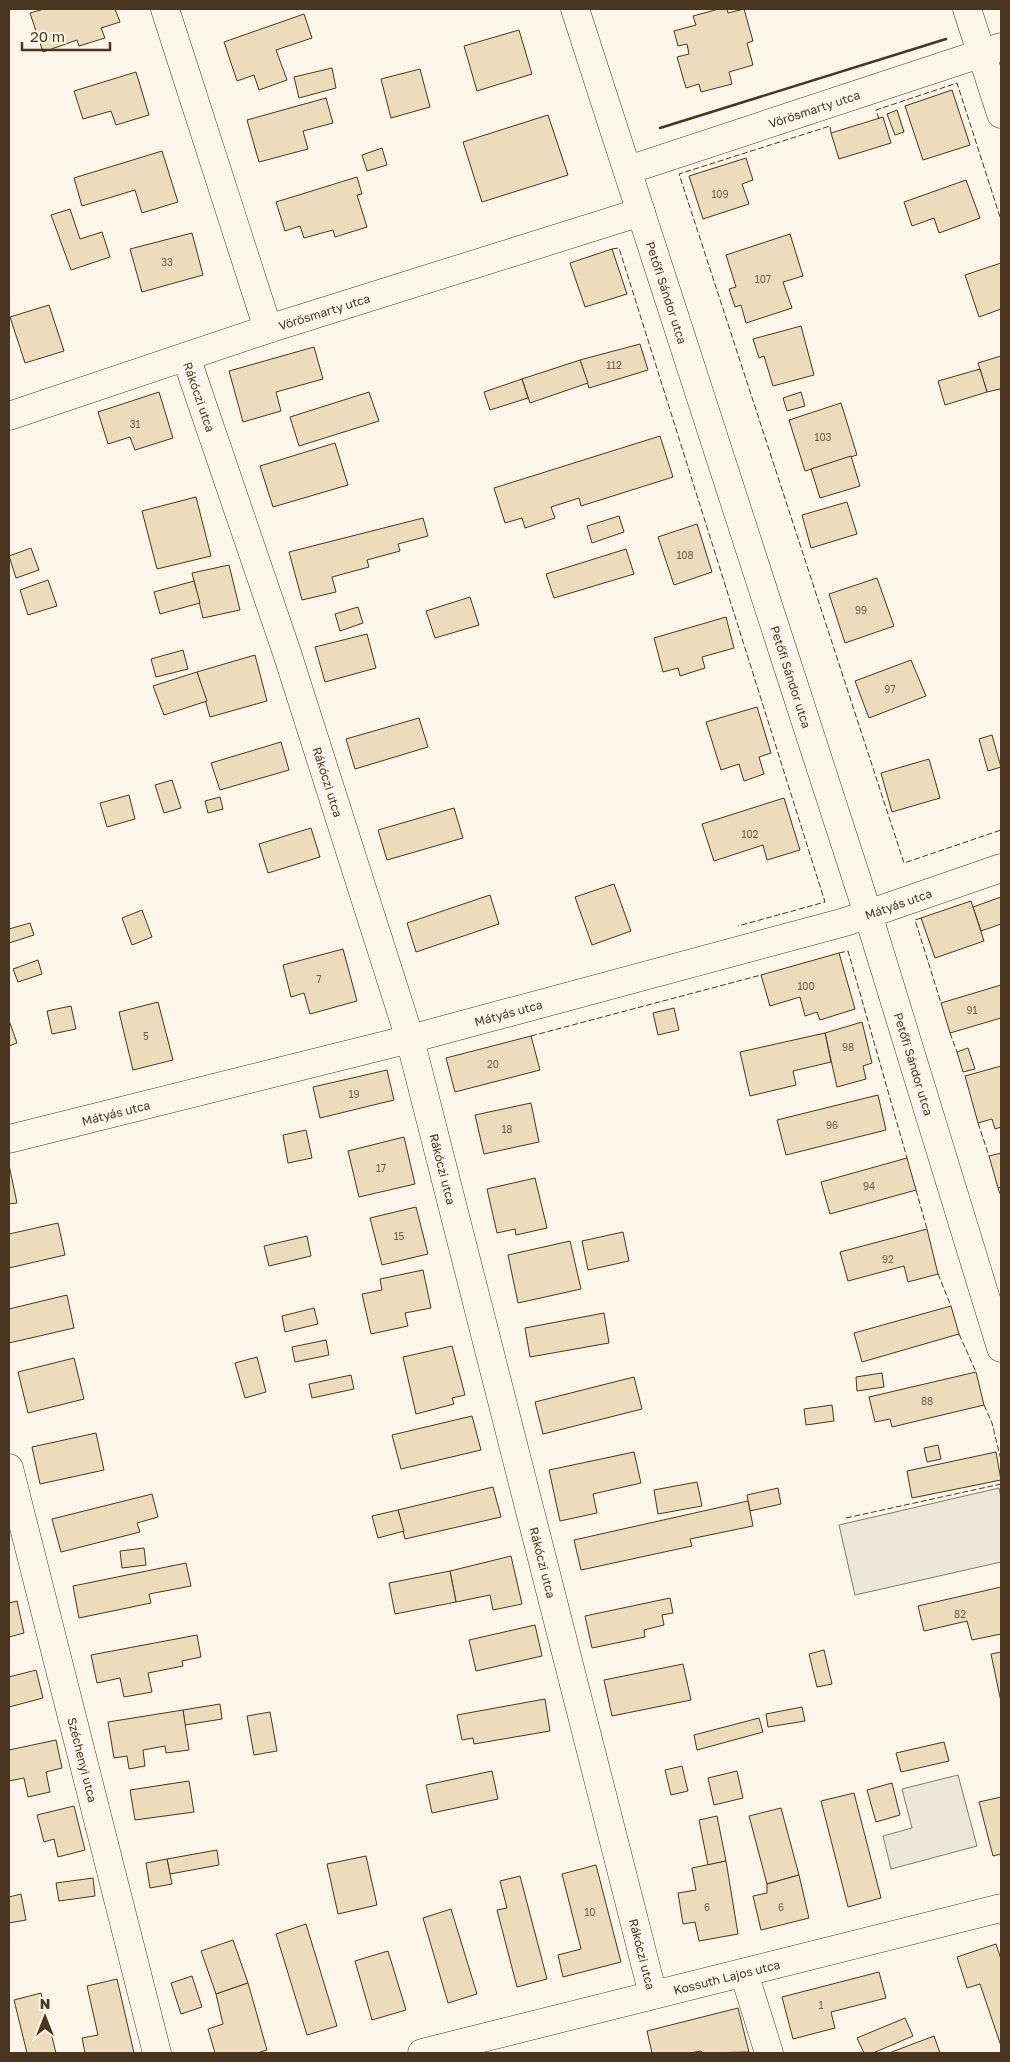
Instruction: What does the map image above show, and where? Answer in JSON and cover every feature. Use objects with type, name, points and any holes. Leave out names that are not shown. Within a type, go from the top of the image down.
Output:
[{"type":"street","points":[[165,9],[268,329]]},
{"type":"street","name":"Petőfi Sándor utca","points":[[575,9],[868,914],[1001,1348]]},
{"type":"street","points":[[967,9],[991,50],[1001,114]]},
{"type":"street","name":"Vörösmarty utca","points":[[628,170],[991,50]]},
{"type":"street","name":"Vörösmarty utca","points":[[9,416],[268,329],[641,212]]},
{"type":"street","name":"Rákóczi utca","points":[[186,357],[287,653],[410,1039],[653,1995]]},
{"type":"street","name":"Mátyás utca","points":[[9,1139],[410,1039],[868,914],[1001,868]]},
{"type":"street","name":"Széchenyi utca","points":[[9,1468],[157,2053]]},
{"type":"street","name":"Kossuth Lajos utca","points":[[422,2053],[1001,1908]]},
{"type":"street","points":[[744,1973],[769,2053]]},
{"type":"shaded area","points":[[999,1488],[1001,1498],[1001,1562],[855,1595],[839,1525]]},
{"type":"shaded area","points":[[958,1775],[977,1846],[891,1869],[883,1836],[912,1828],[902,1789]]},
{"type":"building","points":[[44,9],[115,9],[120,22],[101,28],[105,38],[79,46],[77,40],[43,52],[30,13]]},
{"type":"building","points":[[719,9],[727,9],[728,13],[744,9],[753,41],[747,43],[753,65],[729,72],[732,84],[701,92],[699,84],[686,88],[677,57],[689,54],[687,44],[678,46],[674,31],[696,25],[693,16]]},
{"type":"building","points":[[304,14],[312,38],[276,50],[287,80],[259,90],[254,75],[237,81],[224,42]]},
{"type":"building","points":[[519,30],[532,74],[477,91],[464,46]]},
{"type":"building","points":[[332,68],[336,88],[299,98],[294,77]]},
{"type":"building","points":[[420,69],[430,107],[391,118],[381,79]]},
{"type":"building","points":[[136,72],[149,115],[116,125],[111,111],[83,119],[74,91]]},
{"type":"building","points":[[952,90],[970,145],[923,160],[905,106]]},
{"type":"building","points":[[326,98],[333,123],[303,131],[308,149],[259,162],[247,120]]},
{"type":"building","points":[[897,110],[904,132],[895,135],[887,114]]},
{"type":"building","points":[[548,115],[568,175],[482,202],[463,142]]},
{"type":"building","points":[[883,117],[891,143],[839,159],[831,133]]},
{"type":"building","points":[[382,148],[387,165],[367,171],[362,155]]},
{"type":"building","points":[[162,151],[178,202],[142,213],[135,190],[82,206],[74,178]]},
{"type":"building","points":[[746,158],[753,180],[742,184],[749,204],[703,219],[689,176]]},
{"type":"building","points":[[357,177],[362,194],[357,195],[367,227],[335,237],[333,230],[304,238],[300,226],[285,231],[276,202]]},
{"type":"building","points":[[966,180],[980,218],[939,233],[934,218],[912,226],[904,202]]},
{"type":"building","points":[[70,209],[80,239],[102,232],[110,257],[71,270],[51,215]]},
{"type":"building","points":[[192,233],[203,275],[142,292],[130,249]]},
{"type":"building","points":[[790,234],[803,276],[783,282],[792,308],[746,323],[741,305],[735,307],[729,289],[736,287],[726,255]]},
{"type":"building","points":[[612,249],[627,294],[585,307],[570,263]]},
{"type":"building","points":[[1001,263],[1001,309],[979,317],[965,275]]},
{"type":"building","points":[[49,305],[64,351],[25,363],[10,317]]},
{"type":"building","points":[[801,326],[814,375],[773,386],[764,356],[759,358],[753,339]]},
{"type":"building","points":[[640,344],[648,370],[589,388],[580,360]]},
{"type":"building","points":[[314,347],[323,379],[276,392],[281,411],[243,422],[229,371]]},
{"type":"building","points":[[1001,356],[1001,392],[1000,389],[987,392],[978,363]]},
{"type":"building","points":[[580,360],[588,383],[530,403],[522,379]]},
{"type":"building","points":[[980,369],[987,392],[945,405],[938,381]]},
{"type":"building","points":[[522,379],[528,398],[490,410],[484,392]]},
{"type":"building","points":[[159,392],[173,438],[135,450],[130,437],[108,444],[98,412]]},
{"type":"building","points":[[369,392],[379,421],[299,446],[290,417]]},
{"type":"building","points":[[801,392],[805,406],[787,411],[783,398]]},
{"type":"building","points":[[841,403],[857,455],[805,471],[789,420]]},
{"type":"building","points":[[660,436],[673,477],[581,506],[579,498],[551,507],[555,518],[525,528],[522,518],[505,523],[494,488]]},
{"type":"building","points":[[335,443],[348,485],[273,507],[260,466]]},
{"type":"building","points":[[851,456],[860,486],[820,498],[811,469]]},
{"type":"building","points":[[196,497],[211,556],[157,569],[142,511]]},
{"type":"building","points":[[847,502],[857,534],[811,548],[802,515]]},
{"type":"building","points":[[619,516],[624,532],[592,543],[587,526]]},
{"type":"building","points":[[423,518],[428,536],[398,544],[400,551],[367,560],[369,567],[332,577],[336,592],[302,600],[289,552]]},
{"type":"building","points":[[697,524],[712,572],[674,585],[658,537]]},
{"type":"building","points":[[31,548],[39,570],[16,578],[9,556]]},
{"type":"building","points":[[626,549],[634,574],[554,598],[546,574]]},
{"type":"building","points":[[229,565],[240,610],[203,618],[192,573]]},
{"type":"building","points":[[877,578],[894,626],[845,643],[829,594]]},
{"type":"building","points":[[48,580],[57,606],[28,615],[20,590]]},
{"type":"building","points":[[194,581],[200,603],[160,614],[154,592]]},
{"type":"building","points":[[470,597],[479,625],[435,638],[426,611]]},
{"type":"building","points":[[358,607],[363,623],[340,631],[335,614]]},
{"type":"building","points":[[726,617],[734,648],[702,657],[705,668],[680,676],[678,668],[663,672],[654,638]]},
{"type":"building","points":[[367,634],[376,668],[325,682],[315,647]]},
{"type":"building","points":[[183,650],[188,669],[156,677],[151,659]]},
{"type":"building","points":[[255,655],[267,701],[210,717],[197,672]]},
{"type":"building","points":[[911,660],[926,696],[869,718],[855,681]]},
{"type":"building","points":[[197,672],[207,701],[164,715],[153,686]]},
{"type":"building","points":[[757,707],[771,753],[759,757],[764,774],[744,781],[739,764],[721,770],[706,722]]},
{"type":"building","points":[[419,718],[428,747],[355,769],[346,739]]},
{"type":"building","points":[[992,735],[1001,767],[988,771],[979,739]]},
{"type":"building","points":[[281,742],[289,770],[220,790],[211,763]]},
{"type":"building","points":[[929,759],[940,798],[892,812],[881,773]]},
{"type":"building","points":[[172,780],[181,808],[164,813],[155,785]]},
{"type":"building","points":[[129,795],[135,819],[107,827],[100,803]]},
{"type":"building","points":[[220,797],[223,809],[208,813],[205,801]]},
{"type":"building","points":[[784,798],[800,850],[767,860],[763,845],[714,861],[702,824]]},
{"type":"building","points":[[454,808],[463,838],[387,860],[378,830]]},
{"type":"building","points":[[311,828],[320,857],[268,873],[259,844]]},
{"type":"building","points":[[614,884],[631,931],[592,945],[575,897]]},
{"type":"building","points":[[490,895],[499,924],[416,952],[407,923]]},
{"type":"building","points":[[1001,897],[1001,924],[981,931],[973,907]]},
{"type":"building","points":[[971,901],[984,941],[935,958],[921,918]]},
{"type":"building","points":[[142,910],[152,937],[132,945],[122,918]]},
{"type":"building","points":[[30,923],[34,935],[9,943],[9,929]]},
{"type":"building","points":[[343,949],[357,1001],[310,1014],[304,993],[291,997],[283,965]]},
{"type":"building","points":[[839,953],[855,1009],[820,1020],[817,1012],[805,1016],[800,997],[770,1006],[761,975]]},
{"type":"building","points":[[38,960],[42,974],[18,982],[13,969]]},
{"type":"building","points":[[1001,985],[1001,1018],[950,1033],[941,1003]]},
{"type":"building","points":[[158,1002],[173,1060],[133,1070],[119,1012]]},
{"type":"building","points":[[71,1006],[76,1029],[52,1034],[47,1011]]},
{"type":"building","points":[[674,1008],[679,1030],[658,1035],[653,1013]]},
{"type":"building","points":[[862,1022],[872,1063],[863,1066],[866,1079],[837,1087],[825,1033]]},
{"type":"building","points":[[9,1023],[17,1043],[9,1046]]},
{"type":"building","points":[[825,1033],[831,1062],[793,1071],[796,1085],[750,1096],[740,1052]]},
{"type":"building","points":[[531,1036],[540,1070],[455,1092],[446,1058]]},
{"type":"building","points":[[968,1048],[975,1069],[963,1072],[957,1052]]},
{"type":"building","points":[[1001,1066],[1001,1127],[995,1129],[992,1119],[978,1123],[965,1076]]},
{"type":"building","points":[[387,1070],[394,1100],[320,1118],[313,1087]]},
{"type":"building","points":[[878,1095],[886,1130],[786,1155],[777,1120]]},
{"type":"building","points":[[531,1103],[539,1142],[484,1154],[475,1115]]},
{"type":"building","points":[[306,1130],[312,1158],[288,1163],[283,1135]]},
{"type":"building","points":[[404,1137],[415,1184],[359,1197],[348,1151]]},
{"type":"building","points":[[1001,1153],[1001,1187],[998,1188],[989,1156]]},
{"type":"building","points":[[907,1158],[916,1190],[830,1214],[821,1182]]},
{"type":"building","points":[[9,1165],[17,1203],[9,1204]]},
{"type":"building","points":[[535,1178],[547,1228],[516,1235],[515,1229],[497,1233],[487,1189]]},
{"type":"building","points":[[416,1207],[428,1254],[382,1265],[370,1218]]},
{"type":"building","points":[[58,1223],[65,1255],[9,1268],[9,1234]]},
{"type":"building","points":[[927,1229],[938,1274],[908,1282],[904,1266],[848,1281],[840,1252]]},
{"type":"building","points":[[623,1232],[629,1261],[588,1270],[582,1241]]},
{"type":"building","points":[[307,1236],[311,1256],[269,1266],[264,1246]]},
{"type":"building","points":[[570,1241],[581,1289],[518,1303],[508,1255]]},
{"type":"building","points":[[423,1270],[431,1308],[405,1313],[408,1326],[371,1334],[362,1294],[382,1290],[380,1279]]},
{"type":"building","points":[[67,1295],[74,1328],[9,1343],[9,1309]]},
{"type":"building","points":[[951,1306],[959,1334],[862,1362],[854,1333]]},
{"type":"building","points":[[314,1308],[318,1324],[285,1332],[282,1316]]},
{"type":"building","points":[[604,1313],[609,1343],[530,1357],[525,1328]]},
{"type":"building","points":[[326,1340],[329,1355],[295,1362],[292,1347]]},
{"type":"building","points":[[452,1346],[465,1395],[452,1398],[454,1404],[416,1414],[403,1357]]},
{"type":"building","points":[[257,1357],[266,1392],[245,1398],[235,1363]]},
{"type":"building","points":[[74,1358],[84,1399],[28,1413],[18,1372]]},
{"type":"building","points":[[976,1372],[984,1405],[892,1427],[890,1419],[875,1422],[869,1397]]},
{"type":"building","points":[[882,1373],[884,1387],[857,1391],[856,1377]]},
{"type":"building","points":[[351,1375],[354,1389],[312,1398],[309,1384]]},
{"type":"building","points":[[634,1377],[642,1409],[543,1434],[535,1402]]},
{"type":"building","points":[[832,1405],[834,1421],[806,1425],[804,1409]]},
{"type":"building","points":[[472,1416],[481,1450],[401,1469],[392,1435]]},
{"type":"building","points":[[96,1433],[104,1470],[40,1484],[32,1447]]},
{"type":"building","points":[[938,1445],[941,1459],[927,1462],[924,1448]]},
{"type":"building","points":[[634,1452],[641,1483],[593,1494],[597,1513],[560,1521],[549,1470]]},
{"type":"building","points":[[996,1452],[1001,1480],[912,1498],[907,1471]]},
{"type":"building","points":[[697,1482],[702,1506],[658,1514],[654,1490]]},
{"type":"building","points":[[493,1487],[501,1517],[405,1539],[398,1510]]},
{"type":"building","points":[[778,1488],[781,1504],[750,1511],[747,1495]]},
{"type":"building","points":[[152,1494],[158,1517],[137,1523],[140,1532],[61,1552],[52,1519]]},
{"type":"building","points":[[748,1501],[753,1526],[690,1539],[692,1546],[581,1570],[574,1540]]},
{"type":"building","points":[[398,1510],[404,1531],[378,1538],[372,1516]]},
{"type":"building","points":[[144,1548],[146,1565],[122,1568],[120,1551]]},
{"type":"building","points":[[511,1556],[522,1604],[493,1610],[490,1595],[456,1602],[450,1571]]},
{"type":"building","points":[[186,1563],[191,1586],[149,1594],[151,1603],[79,1618],[73,1586]]},
{"type":"building","points":[[450,1571],[456,1602],[395,1614],[389,1583]]},
{"type":"building","points":[[1001,1587],[1001,1634],[972,1640],[967,1621],[924,1631],[918,1606]]},
{"type":"building","points":[[670,1598],[673,1613],[662,1615],[664,1625],[644,1630],[645,1637],[592,1648],[585,1616]]},
{"type":"building","points":[[17,1601],[24,1633],[9,1637],[9,1603]]},
{"type":"building","points":[[535,1625],[542,1656],[476,1671],[469,1640]]},
{"type":"building","points":[[197,1635],[201,1657],[182,1661],[183,1666],[148,1673],[152,1692],[124,1697],[120,1678],[97,1683],[91,1655]]},
{"type":"building","points":[[824,1650],[832,1684],[817,1687],[809,1654]]},
{"type":"building","points":[[1001,1652],[1001,1702],[991,1654]]},
{"type":"building","points":[[683,1664],[691,1700],[612,1716],[604,1680]]},
{"type":"building","points":[[36,1670],[43,1698],[9,1707],[9,1677]]},
{"type":"building","points":[[545,1699],[550,1731],[474,1744],[473,1738],[462,1740],[457,1715]]},
{"type":"building","points":[[220,1704],[222,1719],[185,1725],[183,1710]]},
{"type":"building","points":[[802,1707],[805,1721],[768,1727],[766,1714]]},
{"type":"building","points":[[183,1710],[189,1750],[166,1753],[165,1746],[143,1750],[145,1766],[129,1769],[127,1756],[114,1758],[108,1722]]},
{"type":"building","points":[[270,1712],[277,1751],[254,1755],[247,1716]]},
{"type":"building","points":[[759,1718],[763,1732],[697,1750],[694,1735]]},
{"type":"building","points":[[56,1740],[62,1768],[46,1772],[50,1792],[28,1797],[24,1778],[9,1781],[9,1750]]},
{"type":"building","points":[[944,1742],[949,1761],[901,1772],[896,1753]]},
{"type":"building","points":[[682,1766],[688,1791],[671,1795],[665,1770]]},
{"type":"building","points":[[492,1771],[498,1799],[432,1813],[426,1785]]},
{"type":"building","points":[[737,1771],[743,1798],[714,1805],[708,1778]]},
{"type":"building","points":[[189,1781],[194,1812],[135,1820],[130,1790]]},
{"type":"building","points":[[892,1783],[900,1815],[876,1822],[867,1790]]},
{"type":"building","points":[[854,1793],[881,1898],[848,1907],[821,1801]]},
{"type":"building","points":[[1001,1797],[1001,1854],[993,1856],[979,1802]]},
{"type":"building","points":[[74,1806],[85,1850],[58,1857],[54,1839],[44,1842],[37,1815]]},
{"type":"building","points":[[781,1808],[799,1875],[767,1884],[749,1816]]},
{"type":"building","points":[[717,1816],[726,1861],[708,1865],[699,1820]]},
{"type":"building","points":[[217,1850],[219,1865],[170,1874],[167,1859]]},
{"type":"building","points":[[366,1856],[377,1905],[338,1914],[327,1864]]},
{"type":"building","points":[[167,1859],[172,1884],[150,1888],[146,1863]]},
{"type":"building","points":[[726,1861],[738,1934],[699,1941],[695,1922],[683,1924],[678,1893],[696,1890],[692,1868]]},
{"type":"building","points":[[596,1865],[621,1962],[563,1977],[558,1955],[581,1949],[562,1874]]},
{"type":"building","points":[[799,1875],[809,1918],[761,1930],[753,1896],[767,1893],[767,1884]]},
{"type":"building","points":[[520,1876],[547,1979],[517,1987],[497,1910],[507,1908],[500,1881]]},
{"type":"building","points":[[93,1878],[95,1896],[59,1901],[56,1883]]},
{"type":"building","points":[[21,1894],[26,1920],[9,1923],[9,1897]]},
{"type":"building","points":[[451,1909],[477,1994],[448,2003],[423,1918]]},
{"type":"building","points":[[306,1924],[337,2026],[307,2035],[276,1934]]},
{"type":"building","points":[[233,1940],[248,1983],[216,1994],[201,1951]]},
{"type":"building","points":[[996,1944],[1001,1959],[1001,2046],[980,1984],[967,1988],[957,1957]]},
{"type":"building","points":[[388,1951],[406,2010],[372,2020],[355,1961]]},
{"type":"building","points":[[879,1972],[886,1998],[831,2012],[835,2028],[793,2039],[782,1997]]},
{"type":"building","points":[[192,1976],[202,2007],[181,2014],[171,1983]]},
{"type":"building","points":[[117,1979],[134,2053],[85,2053],[82,2038],[98,2035],[87,1986]]},
{"type":"building","points":[[248,1983],[267,2050],[257,2053],[215,2053],[208,2029],[223,2024],[216,1994]]},
{"type":"building","points":[[41,1993],[56,2053],[27,2053],[14,2000]]},
{"type":"building","points":[[738,2008],[749,2052],[652,2053],[647,2031]]},
{"type":"building","points":[[905,2018],[913,2036],[873,2053],[864,2053],[857,2038]]},
{"type":"building","points":[[934,2036],[940,2053],[889,2053]]},
{"type":"fence","points":[[879,119],[876,110],[957,83],[1001,220]]},
{"type":"fence","points":[[831,133],[830,126],[679,174],[904,863],[1001,830]]},
{"type":"fence","points":[[612,249],[619,248],[825,902],[738,926]]},
{"type":"fence","points":[[921,918],[915,920],[941,1003]]},
{"type":"fence","points":[[839,953],[848,951],[907,1158]]},
{"type":"fence","points":[[531,1036],[761,975]]},
{"type":"fence","points":[[950,1033],[957,1052]]},
{"type":"fence","points":[[978,1123],[989,1156]]},
{"type":"fence","points":[[998,1188],[1001,1197]]},
{"type":"fence","points":[[916,1190],[927,1229]]},
{"type":"fence","points":[[938,1274],[951,1306]]},
{"type":"fence","points":[[959,1334],[976,1372]]},
{"type":"fence","points":[[984,1405],[992,1423],[1001,1460]]},
{"type":"fence","points":[[846,1518],[1001,1484]]},
{"type":"wall","points":[[660,128],[946,39]]}]
